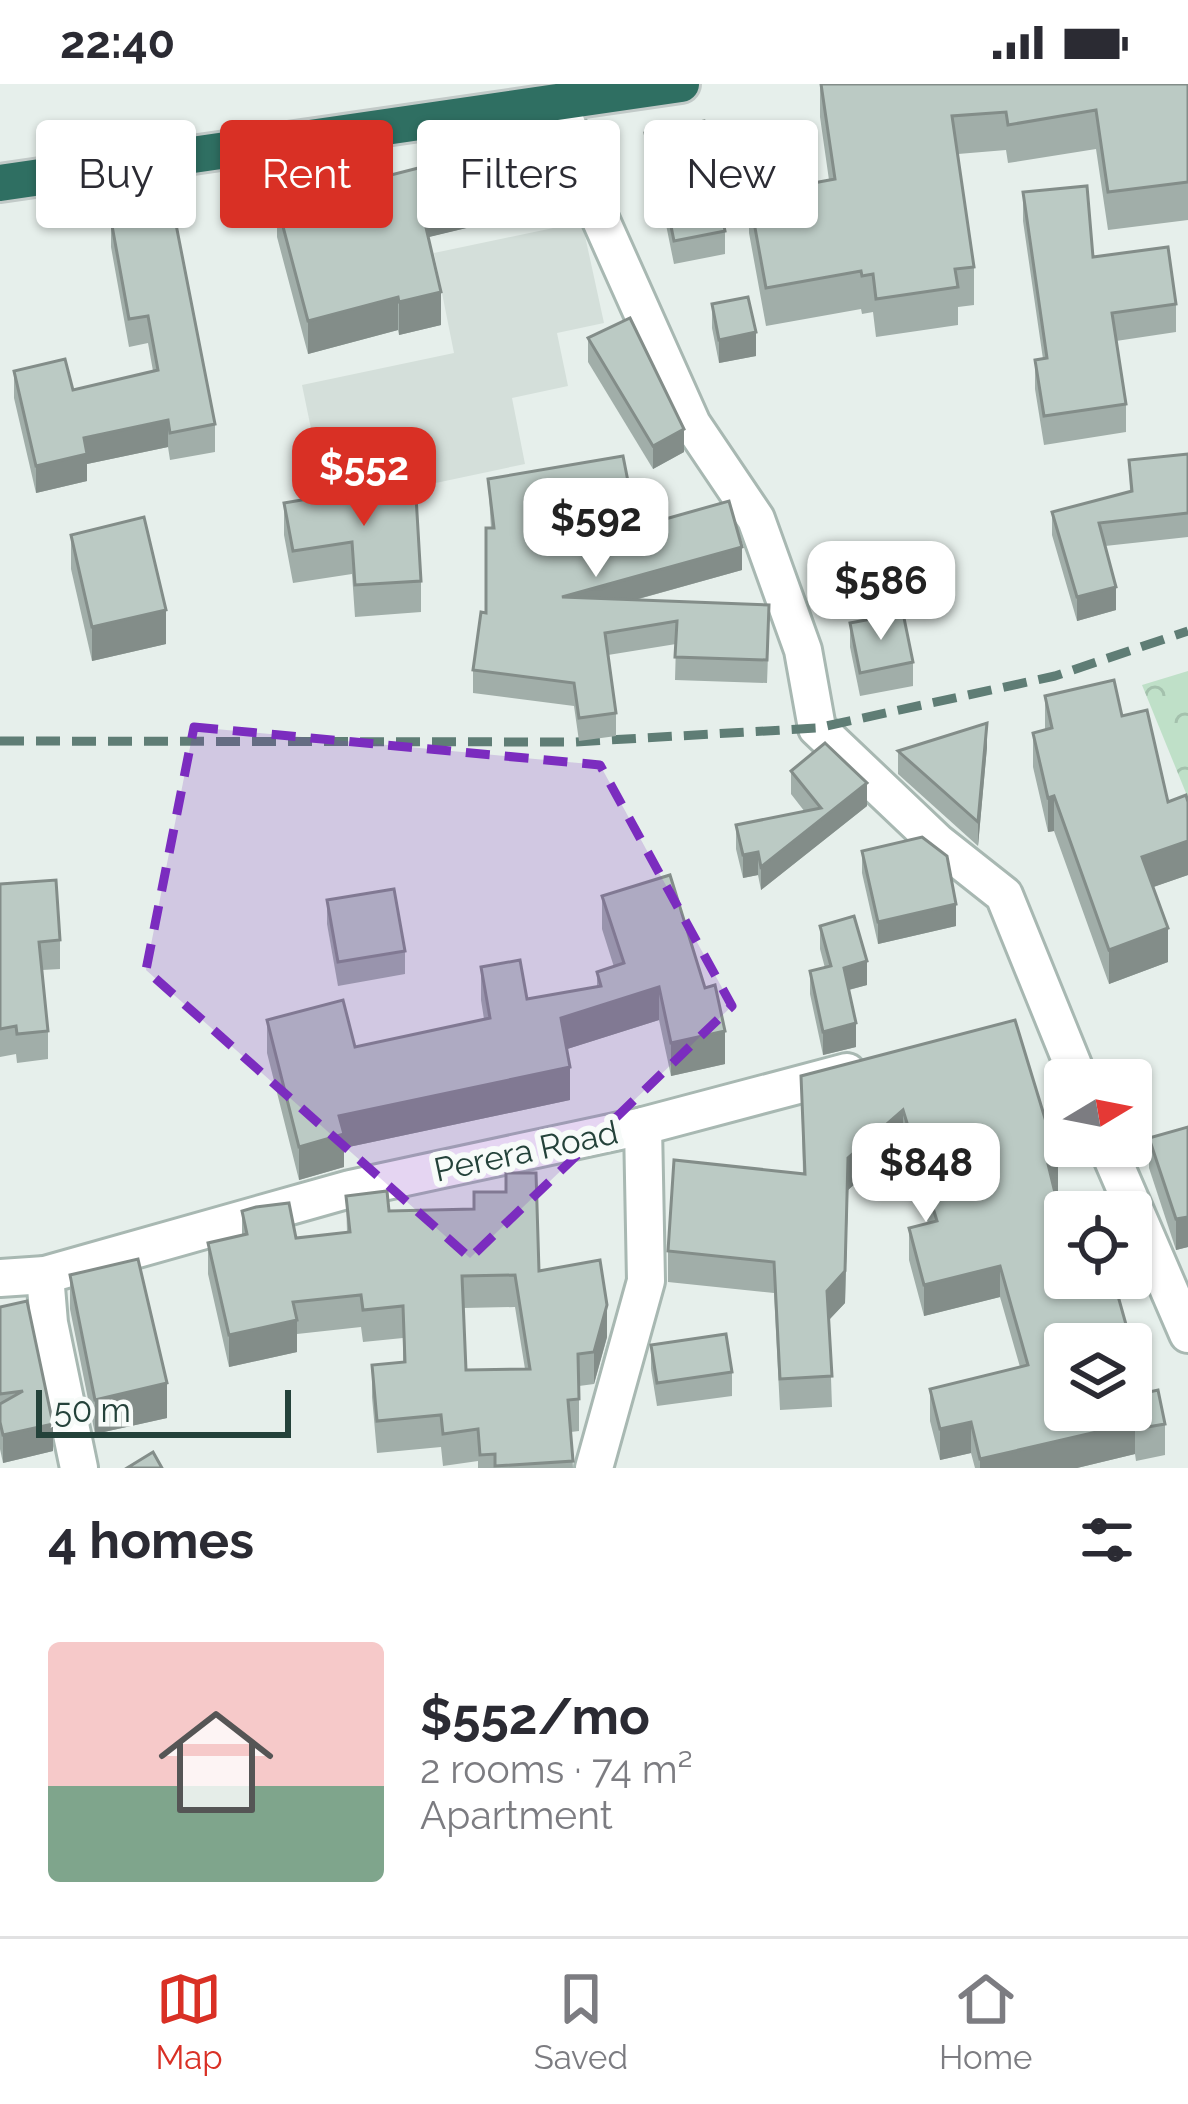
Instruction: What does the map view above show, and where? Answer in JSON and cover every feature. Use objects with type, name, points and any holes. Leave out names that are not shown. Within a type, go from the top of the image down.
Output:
[{"type":"highway","points":[[0,183],[681,84]]},
{"type":"street","points":[[559,102],[599,216],[692,424],[756,519],[803,650],[818,728],[937,842],[1004,895],[1039,1022],[1065,1059]]},
{"type":"street","name":"Perera Road","points":[[0,1277],[45,1275],[350,1190],[643,1126],[892,1060]]},
{"type":"street","points":[[594,1468],[646,1281],[643,1126]]},
{"type":"street","points":[[1117,1167],[1183,1313]]},
{"type":"street","points":[[45,1275],[49,1323],[79,1468]]},
{"type":"highlighted area","points":[[194,727],[600,765],[732,1006],[470,1258],[146,970]]},
{"type":"shaded area","points":[[553,228],[583,228],[604,323],[557,333],[568,386],[512,398],[525,464],[327,506],[302,385],[454,353],[434,253]]},
{"type":"green space","points":[[1188,671],[1188,798],[1142,685]]},
{"type":"building","points":[[821,84],[1188,84],[1188,182],[1108,192],[1096,110],[1008,125],[1006,112],[952,116],[974,267],[955,269],[958,287],[876,299],[873,274],[862,276],[861,271],[766,288],[755,228],[818,228],[818,182],[835,179]]},
{"type":"building","points":[[417,168],[417,228],[426,228],[441,292],[399,302],[398,297],[308,321],[283,228],[393,228],[393,174]]},
{"type":"building","points":[[1087,186],[1093,257],[1168,247],[1176,304],[1112,313],[1126,404],[1044,416],[1035,360],[1047,358],[1023,192]]},
{"type":"building","points":[[112,228],[177,228],[215,424],[170,433],[168,420],[84,438],[87,454],[36,466],[14,371],[65,359],[73,390],[158,370],[148,316],[129,319]]},
{"type":"building","points":[[671,228],[724,228],[725,231],[674,241]]},
{"type":"building","points":[[748,297],[756,332],[719,340],[712,304]]},
{"type":"building","points":[[630,318],[684,429],[653,446],[588,338]]},
{"type":"building","points":[[1188,454],[1188,513],[1099,523],[1116,587],[1077,597],[1052,512],[1132,491],[1129,460]]},
{"type":"building","points":[[623,456],[637,527],[729,501],[742,547],[562,597],[769,605],[767,660],[675,657],[677,621],[605,633],[616,713],[579,718],[574,683],[473,670],[481,612],[486,613],[486,528],[494,528],[488,479]]},
{"type":"building","points":[[415,479],[421,581],[355,585],[352,542],[293,551],[284,503],[349,492],[349,483]]},
{"type":"building","points":[[144,517],[166,610],[92,627],[71,535]]},
{"type":"building","points":[[903,613],[913,662],[860,673],[850,623]]},
{"type":"building","points":[[1114,680],[1122,716],[1147,710],[1168,802],[1186,795],[1188,841],[1142,857],[1168,928],[1109,950],[1054,796],[1048,798],[1033,733],[1052,728],[1045,696]]},
{"type":"building","points":[[987,723],[978,822],[898,751]]},
{"type":"building","points":[[825,743],[867,783],[761,867],[758,852],[743,855],[736,825],[821,808],[791,771]]},
{"type":"building","points":[[922,837],[947,856],[956,904],[878,922],[862,851]]},
{"type":"building","points":[[670,875],[705,988],[715,985],[725,1031],[671,1043],[659,987],[561,1018],[570,1067],[339,1116],[344,1134],[299,1147],[267,1020],[343,1000],[355,1047],[490,1018],[481,967],[520,960],[527,999],[601,986],[597,972],[624,963],[602,896]]},
{"type":"building","points":[[56,880],[60,940],[39,942],[48,1031],[17,1034],[16,1026],[0,1029],[0,884]]},
{"type":"building","points":[[394,889],[405,951],[338,962],[327,900]]},
{"type":"building","points":[[854,916],[867,961],[844,968],[856,1023],[823,1032],[810,971],[831,966],[820,926]]},
{"type":"building","points":[[1015,1020],[1044,1115],[1044,1167],[1049,1167],[1055,1191],[1044,1191],[1044,1299],[1119,1299],[1126,1323],[1044,1323],[1044,1431],[1101,1431],[980,1459],[971,1422],[940,1429],[930,1389],[1028,1365],[1000,1266],[924,1285],[909,1228],[937,1221],[903,1110],[848,1158],[845,1271],[827,1291],[832,1376],[780,1379],[774,1262],[668,1251],[674,1160],[805,1174],[801,1076]]},
{"type":"building","points":[[1188,1127],[1188,1217],[1176,1219],[1152,1137]]},
{"type":"building","points":[[506,1173],[536,1173],[539,1271],[600,1260],[607,1305],[594,1352],[578,1354],[579,1399],[568,1400],[573,1461],[495,1466],[495,1454],[480,1455],[478,1429],[443,1434],[441,1415],[377,1421],[372,1365],[405,1362],[403,1306],[363,1310],[361,1295],[293,1302],[297,1320],[229,1335],[208,1243],[247,1234],[242,1211],[289,1203],[296,1238],[350,1232],[346,1196],[387,1191],[389,1211],[474,1209],[474,1192],[506,1192]],"holes":[[[515,1275],[530,1369],[466,1370],[462,1276]]]},
{"type":"building","points":[[138,1259],[167,1383],[95,1400],[70,1275]]},
{"type":"building","points":[[27,1301],[53,1424],[3,1435],[0,1404],[23,1391],[0,1394],[0,1307]]},
{"type":"building","points":[[726,1334],[732,1372],[657,1383],[651,1345]]},
{"type":"building","points":[[1158,1390],[1165,1424],[1152,1426],[1152,1391]]},
{"type":"building","points":[[153,1452],[162,1468],[127,1468]]},
{"type":"railway","points":[[0,741],[574,742],[817,728],[1055,676],[1188,631]]}]
